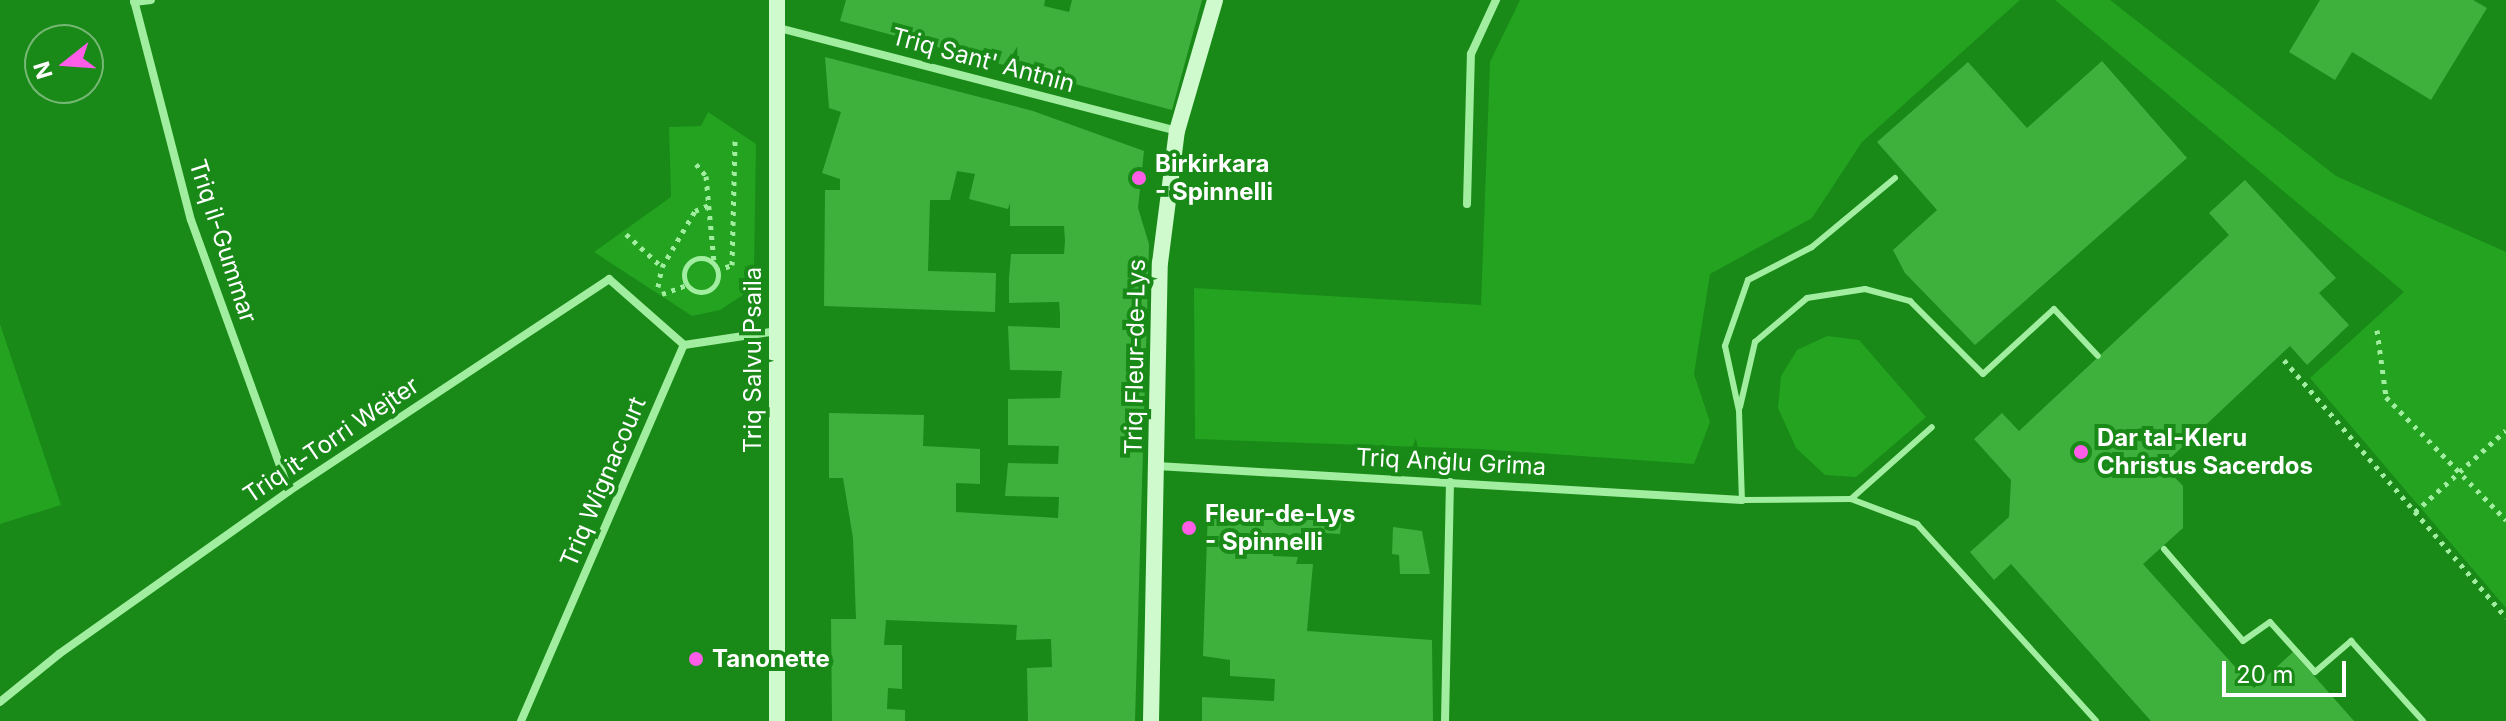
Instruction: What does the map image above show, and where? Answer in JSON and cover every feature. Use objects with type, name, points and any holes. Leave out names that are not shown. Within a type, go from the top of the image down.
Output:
[{"type":"main road","name":"Triq Salvu Psaila","points":[[777,0],[777,721]]},
{"type":"main road","name":"Triq Fleur-de-Lys","points":[[1151,721],[1160,263],[1177,131],[1215,0]]},
{"type":"street","points":[[134,1],[151,0]]},
{"type":"street","points":[[1467,204],[1471,54],[1496,0]]},
{"type":"street","name":"Triq il-Gummar","points":[[134,1],[191,220],[289,491]]},
{"type":"street","name":"Triq Sant' Antnin","points":[[779,28],[1177,131]]},
{"type":"street","name":"Triq it-Torri Wejter","points":[[0,702],[59,654],[289,491],[609,279],[684,345]]},
{"type":"street","points":[[684,345],[777,331]]},
{"type":"street","name":"Triq Wignacourt","points":[[521,721],[684,345]]},
{"type":"street","name":"Triq Anġlu Grima","points":[[1157,466],[1742,500]]},
{"type":"street","points":[[1445,721],[1450,482]]},
{"type":"lane","points":[[1895,178],[1812,247],[1748,280],[1725,346],[1739,411],[1742,500],[1851,499],[1917,524],[2096,721]]},
{"type":"lane","points":[[1739,411],[1755,342],[1807,298],[1865,289],[1910,301],[1983,374],[2054,309],[2098,356]]},
{"type":"lane","points":[[1851,499],[1932,427]]},
{"type":"lane","points":[[2164,549],[2243,641],[2270,622],[2315,672],[2351,641],[2423,721]]},
{"type":"path","points":[[687,285],[686,268],[693,260],[715,267],[732,265],[735,141]]},
{"type":"path","points":[[696,164],[706,176],[709,205],[715,267],[715,284],[707,290],[687,285],[656,296],[662,267],[695,211],[709,205]]},
{"type":"path","points":[[626,234],[662,267]]},
{"type":"path","points":[[2377,330],[2386,397],[2506,520]]},
{"type":"path","points":[[2284,360],[2506,617]]},
{"type":"path","points":[[2415,512],[2506,430]]},
{"type":"green space","points":[[1520,0],[2020,0],[1862,142],[1812,218],[1710,274],[1694,374],[1710,422],[1694,464],[1480,449],[1195,439],[1194,288],[1481,305],[1490,62]]},
{"type":"green space","points":[[2055,0],[2110,0],[2336,176],[2506,252],[2506,608],[2310,378],[2404,292]]},
{"type":"green space","points":[[708,112],[756,144],[754,272],[743,295],[720,310],[692,316],[594,252],[671,197],[669,127],[701,126]]},
{"type":"green space","points":[[0,324],[61,505],[0,524]]},
{"type":"green space","points":[[1827,336],[1859,340],[1926,417],[1856,477],[1825,475],[1796,448],[1778,408],[1781,376],[1797,350]]},
{"type":"building","points":[[846,0],[1045,0],[1044,6],[1069,12],[1072,0],[1202,0],[1172,110],[840,21]]},
{"type":"building","points":[[2320,0],[2473,0],[2487,8],[2431,100],[2352,52],[2335,80],[2289,52]]},
{"type":"building","points":[[825,57],[1033,111],[1144,151],[1138,208],[1149,244],[1135,721],[1028,721],[1027,668],[1052,667],[1051,639],[1016,640],[1017,625],[886,620],[884,645],[902,645],[902,689],[888,688],[887,709],[905,710],[905,721],[832,721],[831,619],[856,619],[853,538],[843,478],[829,478],[829,413],[924,415],[923,446],[980,449],[980,484],[956,483],[956,512],[1058,518],[1059,497],[1005,496],[1008,463],[1058,464],[1059,446],[1008,445],[1008,399],[1060,398],[1062,371],[1010,370],[1008,326],[1060,328],[1060,315],[1059,302],[1009,303],[1009,278],[1011,254],[1064,254],[1065,241],[1064,226],[1010,226],[1010,203],[1008,209],[969,199],[975,174],[957,171],[950,200],[930,200],[928,271],[996,273],[995,312],[824,306],[825,190],[840,190],[840,179],[822,173],[841,112],[829,108]]},
{"type":"building","points":[[2102,61],[2187,158],[1975,345],[1905,273],[1893,250],[1937,210],[1877,142],[1968,62],[2027,128]]},
{"type":"building","name":"Dar tal-Kleru Christus Sacerdos","points":[[2245,180],[2336,278],[2319,293],[2349,325],[2307,365],[2290,346],[2163,465],[2183,486],[2183,528],[2143,564],[2254,688],[2293,652],[2354,721],[2151,721],[2011,564],[1994,580],[1970,552],[2009,517],[2011,480],[1974,439],[2002,413],[2019,431],[2229,235],[2209,213]]},
{"type":"building","points":[[1208,509],[1342,518],[1340,534],[1309,532],[1309,541],[1274,539],[1273,556],[1298,557],[1296,564],[1313,564],[1307,631],[1432,640],[1433,721],[1202,721],[1202,697],[1274,701],[1275,679],[1230,676],[1230,660],[1203,656]]},
{"type":"building","points":[[1393,527],[1422,531],[1430,574],[1400,574],[1399,555],[1392,554]]},
{"type":"place","name":"Birkirkara - Spinnelli","points":[[1139,178]]},
{"type":"place","name":"Dar tal-Kleru Christus Sacerdos","points":[[2081,452]]},
{"type":"place","name":"Fleur-de-Lys - Spinnelli","points":[[1189,528]]},
{"type":"place","name":"Tanonette","points":[[696,659]]}]
